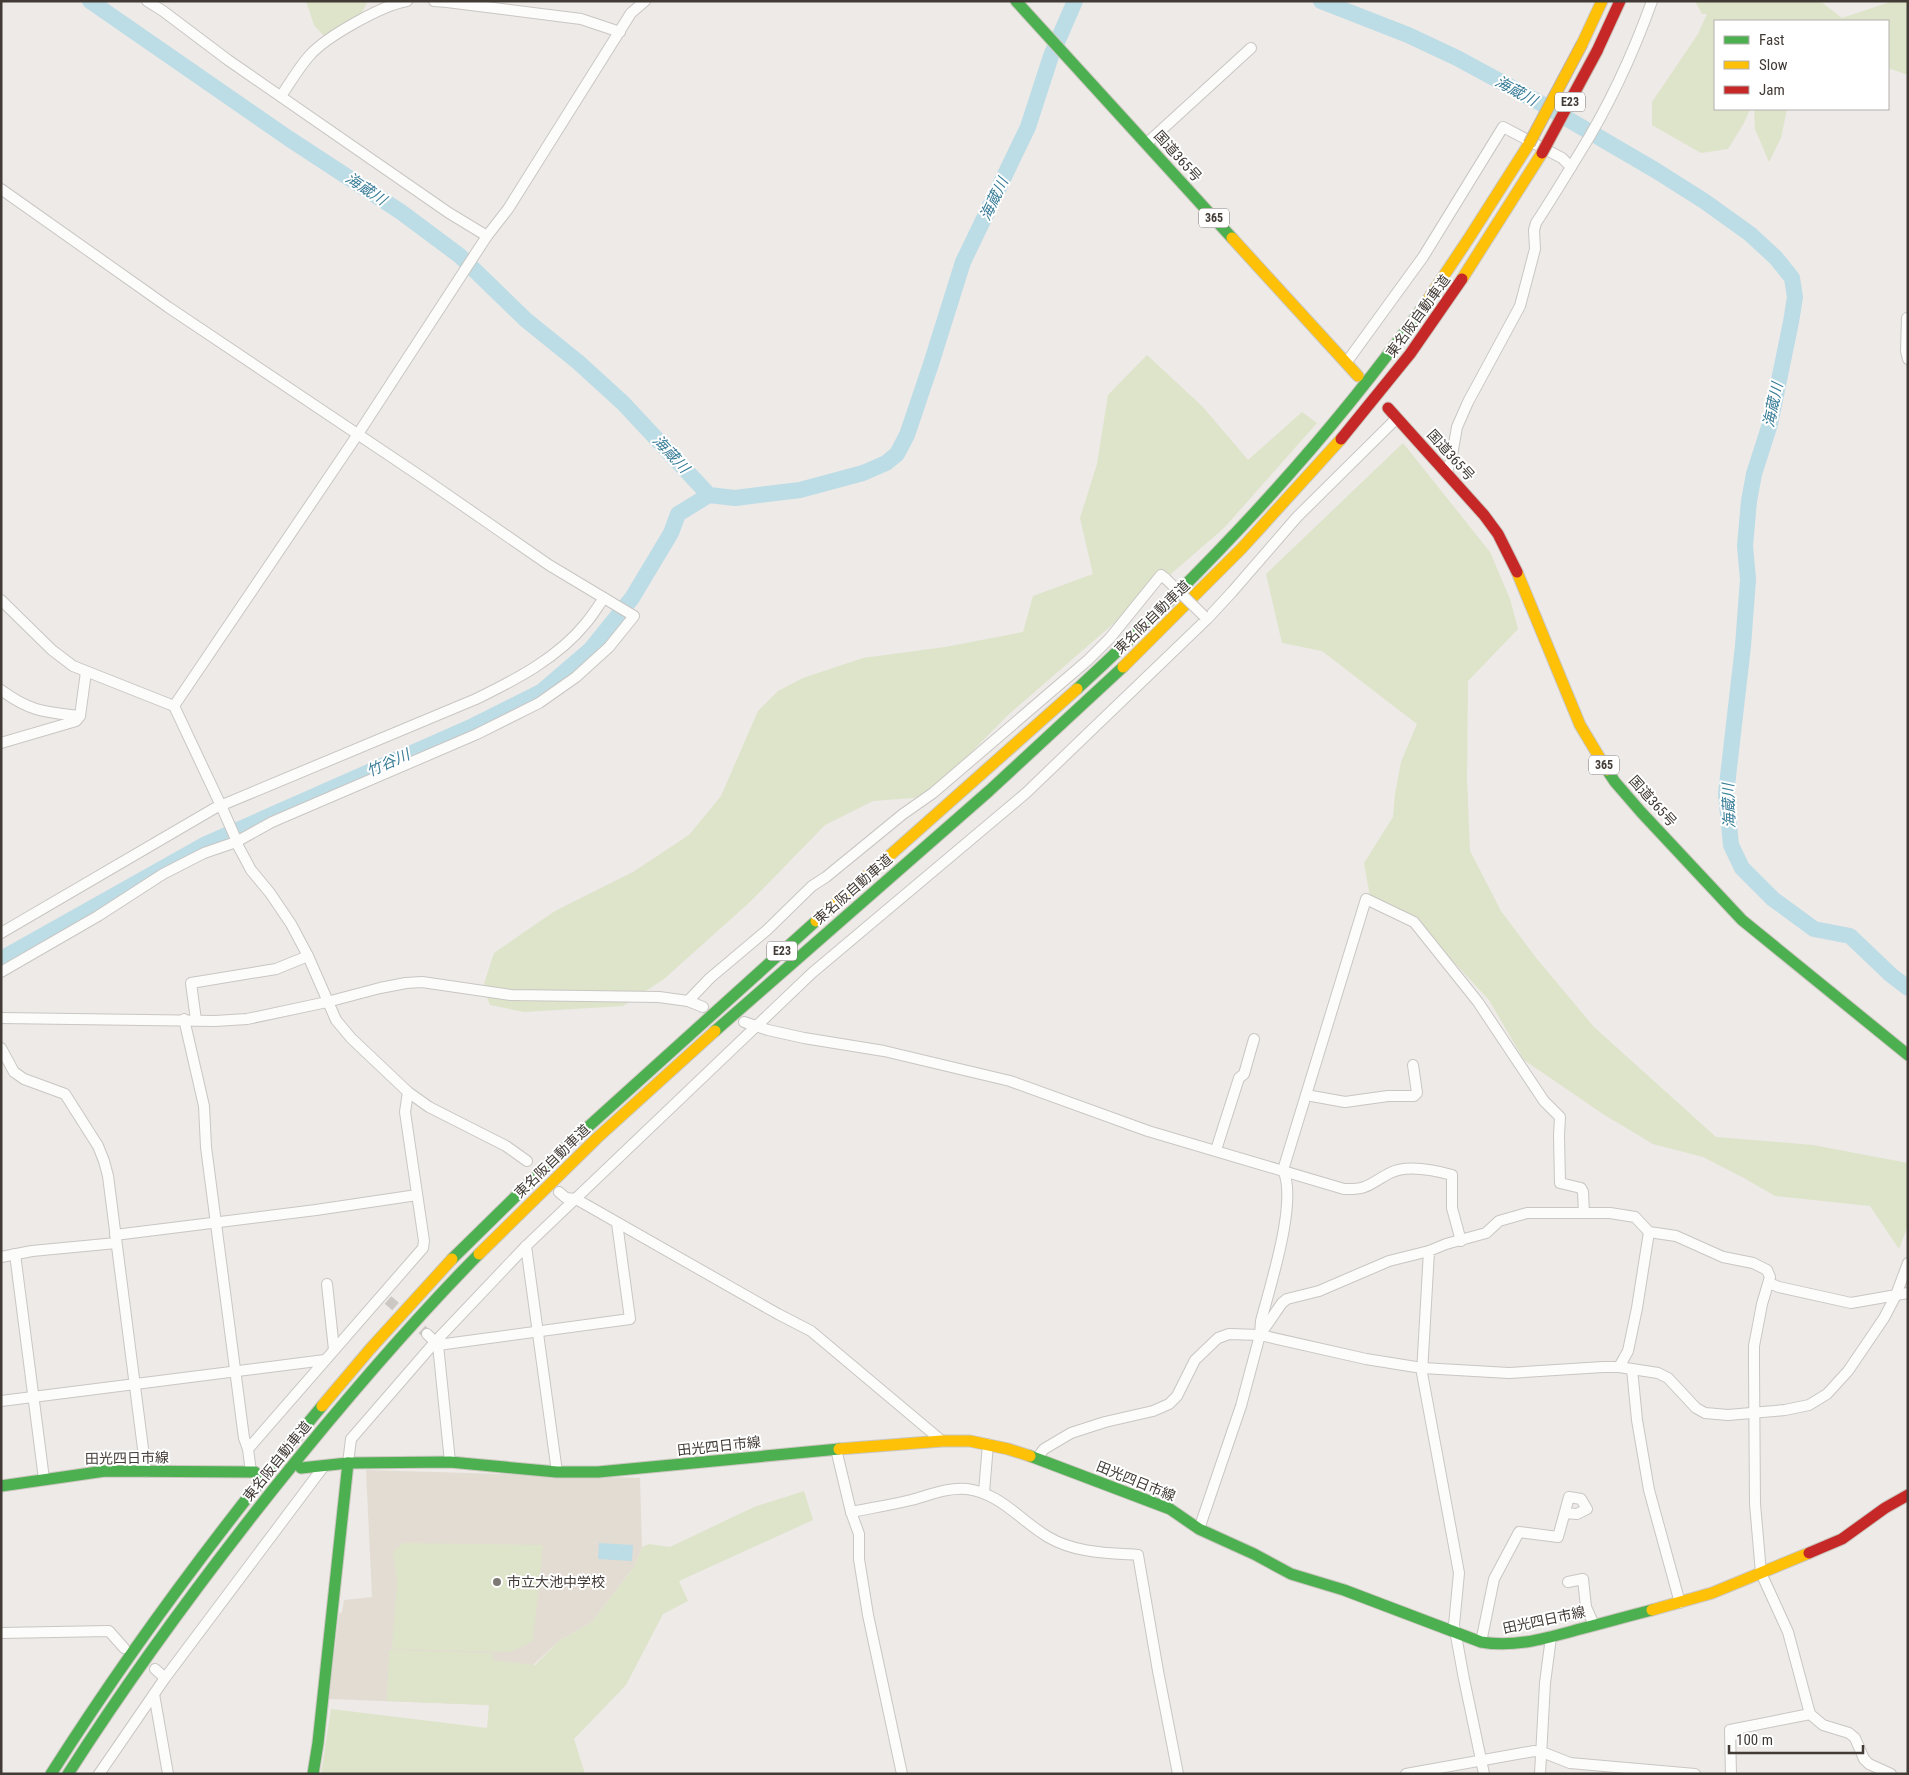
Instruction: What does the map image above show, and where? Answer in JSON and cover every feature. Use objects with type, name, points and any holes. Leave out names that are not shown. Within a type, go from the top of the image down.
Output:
[{"type":"main road","name":"国道365号","points":[[1016,1],[1358,376]]},
{"type":"main road","name":"東名阪自動車道","points":[[51,1774],[116,1675],[169,1601],[299,1432],[377,1342],[502,1208],[588,1126],[809,927],[964,792],[1103,665],[1256,513],[1356,397],[1404,335],[1458,258],[1529,144],[1582,44],[1602,1]]},
{"type":"main road","name":"東名阪自動車道","points":[[68,1774],[128,1683],[237,1535],[387,1352],[460,1273],[599,1136],[767,984],[982,796],[1113,676],[1207,584],[1362,414],[1414,348],[1466,275],[1542,153],[1597,51],[1620,1]]},
{"type":"main road","name":"国道365号","points":[[1388,408],[1484,515],[1498,534],[1508,552],[1580,725],[1615,782],[1742,920],[1908,1055]]},
{"type":"main road","name":"田光四日市線","points":[[301,1468],[348,1464],[450,1462],[557,1472],[598,1472],[836,1449],[942,1441],[970,1441],[988,1444],[1037,1458],[1170,1509],[1199,1529],[1254,1554],[1291,1574],[1344,1590],[1457,1634],[1497,1645],[1517,1644],[1551,1637],[1712,1593],[1842,1539],[1885,1508],[1908,1495]]},
{"type":"main road","points":[[313,1774],[348,1464]]},
{"type":"main road","name":"田光四日市線","points":[[1,1486],[105,1471],[253,1472]]},
{"type":"street","points":[[147,1],[163,10],[228,60],[449,213],[487,236]]},
{"type":"street","points":[[281,96],[309,56],[320,45],[378,10],[407,1]]},
{"type":"street","points":[[434,1],[581,19],[620,32]]},
{"type":"street","points":[[174,706],[358,434],[487,236],[508,209],[631,13],[645,1]]},
{"type":"street","points":[[1446,473],[1457,427],[1468,402],[1520,306],[1535,250],[1534,230],[1536,223],[1579,155],[1606,107],[1640,34],[1652,1]]},
{"type":"street","points":[[1146,144],[1252,48]]},
{"type":"street","points":[[1346,363],[1423,257],[1503,127],[1562,158],[1571,166]]},
{"type":"street","points":[[1,189],[168,307],[549,565],[634,616],[608,647],[576,677],[539,703],[476,734],[204,853],[163,874],[98,916],[1,972]]},
{"type":"street","points":[[1907,318],[1906,350],[1908,359]]},
{"type":"street","points":[[348,1464],[351,1439],[433,1340],[526,1246],[812,973],[1026,793],[1232,592],[1297,517],[1397,418]]},
{"type":"street","points":[[688,1002],[710,978],[767,930],[812,886],[826,877],[903,814],[933,793],[1088,660],[1110,638],[1161,575],[1205,618]]},
{"type":"street","points":[[1,933],[222,808],[476,699],[512,681],[567,643],[605,599]]},
{"type":"street","points":[[1,600],[52,650],[74,666],[174,706],[235,839],[251,870],[270,893],[291,924],[308,956],[336,1020],[351,1038],[408,1092],[429,1108],[506,1146],[527,1161]]},
{"type":"street","points":[[1,743],[76,721],[80,716],[86,672]]},
{"type":"street","points":[[1,690],[20,704],[42,712],[80,716]]},
{"type":"street","points":[[1199,1529],[1241,1406],[1260,1335],[1261,1321],[1287,1212],[1286,1177],[1283,1170],[1366,899],[1414,922],[1478,1002],[1544,1101],[1560,1117],[1560,1183],[1581,1188],[1583,1192],[1584,1214]]},
{"type":"street","points":[[196,1020],[191,982],[276,969],[308,956]]},
{"type":"street","points":[[1,1018],[184,1019],[215,1021],[247,1018],[414,982],[511,995],[641,995],[688,1002],[703,1007]]},
{"type":"street","points":[[184,1019],[204,1106],[206,1147],[235,1371],[244,1438],[253,1472]]},
{"type":"street","points":[[744,1022],[804,1038],[884,1051],[1010,1081],[1148,1131],[1344,1189],[1358,1190],[1374,1184],[1391,1173],[1404,1169],[1436,1171],[1452,1175],[1452,1208],[1461,1241]]},
{"type":"street","points":[[1216,1150],[1239,1078],[1244,1074],[1254,1038]]},
{"type":"street","points":[[1,1048],[14,1072],[24,1079],[65,1094],[98,1146],[104,1161],[108,1176],[146,1472]]},
{"type":"street","points":[[1306,1095],[1345,1102],[1388,1096],[1414,1096],[1417,1093],[1413,1065]]},
{"type":"street","points":[[248,1449],[334,1350],[385,1297],[423,1248],[424,1242],[405,1112],[408,1092]]},
{"type":"street","points":[[559,1192],[566,1198],[576,1199],[812,1331],[942,1441]]},
{"type":"street","points":[[1,1257],[216,1222],[316,1210],[417,1194]]},
{"type":"street","points":[[1260,1335],[1282,1303],[1287,1299],[1319,1291],[1389,1260],[1429,1252],[1446,1244],[1486,1233],[1505,1218],[1527,1213],[1610,1214],[1635,1217],[1649,1232],[1676,1236],[1723,1257],[1753,1263],[1767,1270],[1770,1277],[1762,1304],[1754,1346],[1756,1526],[1762,1573],[1788,1632],[1810,1714],[1823,1725],[1849,1733],[1855,1738],[1864,1759],[1869,1764],[1891,1774]]},
{"type":"street","points":[[433,1340],[538,1331],[630,1319],[617,1223]]},
{"type":"street","points":[[1619,1367],[1628,1351],[1649,1232]]},
{"type":"street","points":[[526,1246],[557,1472]]},
{"type":"street","points":[[1429,1252],[1422,1368],[1459,1573],[1454,1625],[1484,1774]]},
{"type":"street","points":[[15,1254],[44,1479]]},
{"type":"street","points":[[1037,1458],[1044,1449],[1071,1433],[1105,1422],[1153,1411],[1169,1404],[1177,1396],[1195,1360],[1218,1338],[1229,1334],[1260,1335],[1366,1359],[1422,1368],[1509,1373],[1619,1367],[1632,1369],[1663,1375],[1696,1408],[1706,1413],[1728,1415],[1755,1413],[1809,1405],[1828,1394],[1848,1371],[1884,1318],[1896,1295],[1908,1263]]},
{"type":"street","points":[[1769,1282],[1780,1287],[1845,1303],[1908,1293]]},
{"type":"street","points":[[327,1284],[334,1350]]},
{"type":"street","points":[[433,1340],[450,1462]]},
{"type":"street","points":[[1,1401],[325,1360]]},
{"type":"street","points":[[1632,1369],[1637,1420],[1649,1490],[1680,1603]]},
{"type":"street","points":[[984,1492],[988,1444]]},
{"type":"street","points":[[836,1449],[851,1512],[859,1534],[859,1559],[868,1615],[902,1774]]},
{"type":"street","points":[[99,1774],[154,1694],[324,1466]]},
{"type":"street","points":[[851,1512],[912,1500],[947,1489],[965,1489],[984,1492],[996,1498],[1048,1537],[1064,1545],[1090,1551],[1138,1555],[1178,1774]]},
{"type":"street","points":[[1481,1642],[1494,1579],[1519,1532],[1558,1537],[1565,1513]]},
{"type":"street","points":[[1568,1582],[1583,1579],[1586,1607],[1594,1625]]},
{"type":"street","points":[[1,1633],[109,1631],[124,1648]]},
{"type":"street","points":[[1540,1774],[1545,1683],[1551,1637]]},
{"type":"street","points":[[155,1669],[166,1678]]},
{"type":"street","points":[[154,1694],[168,1774]]},
{"type":"street","points":[[1731,1774],[1730,1730],[1810,1714]]},
{"type":"street","points":[[1406,1774],[1534,1751],[1542,1752],[1570,1763],[1695,1774]]},
{"type":"shaded area","name":"市立大池中学校","points":[[366,1470],[640,1478],[642,1547],[634,1567],[592,1622],[559,1641],[490,1705],[329,1699],[339,1614],[342,1612],[344,1600],[372,1597]]},
{"type":"green space","points":[[306,1],[368,1],[361,14],[337,36],[323,35],[314,25]]},
{"type":"green space","points":[[1695,1],[1820,1],[1842,18],[1893,1],[1908,1],[1908,75],[1889,68],[1889,20],[1714,20],[1714,110],[1750,110],[1728,149],[1701,153],[1652,125],[1652,102],[1698,34],[1707,14],[1702,14]]},
{"type":"green space","points":[[1754,110],[1787,110],[1781,138],[1769,162],[1755,129]]},
{"type":"green space","points":[[1147,355],[1203,407],[1248,460],[1302,412],[1317,423],[1224,528],[1008,715],[927,797],[873,801],[825,825],[751,901],[664,979],[623,1006],[524,1012],[490,1005],[483,987],[494,953],[555,911],[633,872],[689,835],[721,796],[758,711],[778,691],[803,678],[863,658],[945,647],[1023,632],[1033,596],[1093,574],[1080,518],[1097,464],[1108,395]]},
{"type":"green space","points":[[1403,443],[1490,552],[1510,599],[1518,629],[1468,681],[1467,778],[1470,851],[1501,911],[1537,959],[1594,1027],[1716,1137],[1813,1145],[1908,1163],[1908,1225],[1899,1249],[1870,1206],[1775,1196],[1703,1157],[1653,1144],[1603,1114],[1524,1060],[1489,1000],[1424,930],[1371,902],[1364,863],[1393,817],[1401,762],[1417,724],[1322,651],[1282,643],[1266,574]]},
{"type":"green space","points":[[804,1491],[813,1520],[679,1581],[688,1601],[663,1614],[626,1685],[574,1739],[585,1774],[321,1774],[331,1709],[487,1728],[489,1705],[387,1701],[389,1650],[493,1653],[493,1660],[535,1665],[559,1641],[592,1622],[634,1567],[642,1547],[649,1544],[670,1547],[754,1507]]},
{"type":"green space","points":[[403,1543],[543,1545],[533,1641],[511,1652],[392,1649],[397,1583],[393,1552]]},
{"type":"water","points":[[599,1543],[633,1545],[632,1561],[598,1559]]},
{"type":"waterway","name":"海蔵川","points":[[90,1],[288,138],[401,212],[460,256],[526,320],[578,362],[623,403],[709,495],[735,498],[800,490],[863,473],[886,463],[897,454],[907,435],[963,262],[1028,127],[1051,56],[1075,1]]},
{"type":"waterway","name":"海蔵川","points":[[1321,1],[1408,35],[1457,58],[1542,104],[1655,170],[1704,201],[1750,234],[1776,258],[1792,278],[1795,297],[1791,322],[1770,424],[1754,474],[1749,501],[1745,546],[1748,579],[1743,646],[1726,794],[1731,845],[1742,868],[1773,899],[1814,929],[1850,936],[1891,975],[1908,988]]},
{"type":"waterway","name":"竹谷川","points":[[1,959],[206,844],[473,726],[541,692],[591,649],[632,598],[671,533],[678,514],[709,495]]},
{"type":"tunnel","points":[[388,1300],[427,1334]]},
{"type":"traffic: fast","points":[[1016,1],[1232,238]]},
{"type":"traffic: fast","points":[[1077,689],[1171,599],[1261,506],[1346,407],[1425,304]]},
{"type":"traffic: fast","points":[[715,1031],[989,791],[1123,667]]},
{"type":"traffic: fast","points":[[1607,770],[1641,812],[1742,920],[1908,1055]]},
{"type":"traffic: fast","points":[[452,1259],[568,1145],[816,921]]},
{"type":"traffic: fast","points":[[68,1774],[168,1628],[275,1487],[374,1368],[479,1254]]},
{"type":"traffic: fast","points":[[51,1774],[114,1679],[180,1585],[322,1406]]},
{"type":"traffic: fast","points":[[301,1468],[348,1463],[450,1462],[557,1472],[598,1472],[839,1449]]},
{"type":"traffic: fast","points":[[1030,1456],[1170,1509],[1199,1529],[1254,1554],[1291,1574],[1344,1590],[1481,1642],[1506,1644],[1531,1641],[1652,1610]]},
{"type":"traffic: fast","points":[[313,1774],[318,1743],[348,1463]]},
{"type":"traffic: fast","points":[[1,1486],[105,1471],[255,1472]]},
{"type":"traffic: slow","points":[[1582,44],[1602,1]]},
{"type":"traffic: slow","points":[[1529,144],[1582,44]]},
{"type":"traffic: slow","points":[[1425,304],[1529,144]]},
{"type":"traffic: slow","points":[[1462,279],[1542,153]]},
{"type":"traffic: slow","points":[[1232,238],[1358,376]]},
{"type":"traffic: slow","points":[[1123,667],[1242,548],[1341,439]]},
{"type":"traffic: slow","points":[[1517,572],[1580,725],[1607,770]]},
{"type":"traffic: slow","points":[[816,921],[1077,689]]},
{"type":"traffic: slow","points":[[479,1254],[597,1138],[715,1031]]},
{"type":"traffic: slow","points":[[322,1406],[371,1348],[452,1259]]},
{"type":"traffic: slow","points":[[839,1449],[942,1441],[970,1441],[1030,1456]]},
{"type":"traffic: slow","points":[[1652,1610],[1712,1593],[1809,1553]]},
{"type":"traffic: jam","points":[[1597,51],[1620,1]]},
{"type":"traffic: jam","points":[[1542,153],[1597,51]]},
{"type":"traffic: jam","points":[[1341,439],[1410,354],[1462,279]]},
{"type":"traffic: jam","points":[[1388,408],[1484,515],[1498,534],[1517,572]]},
{"type":"traffic: jam","points":[[1809,1553],[1842,1539],[1885,1508],[1908,1495]]},
{"type":"place","name":"市立大池中学校","points":[[497,1582]]}]
